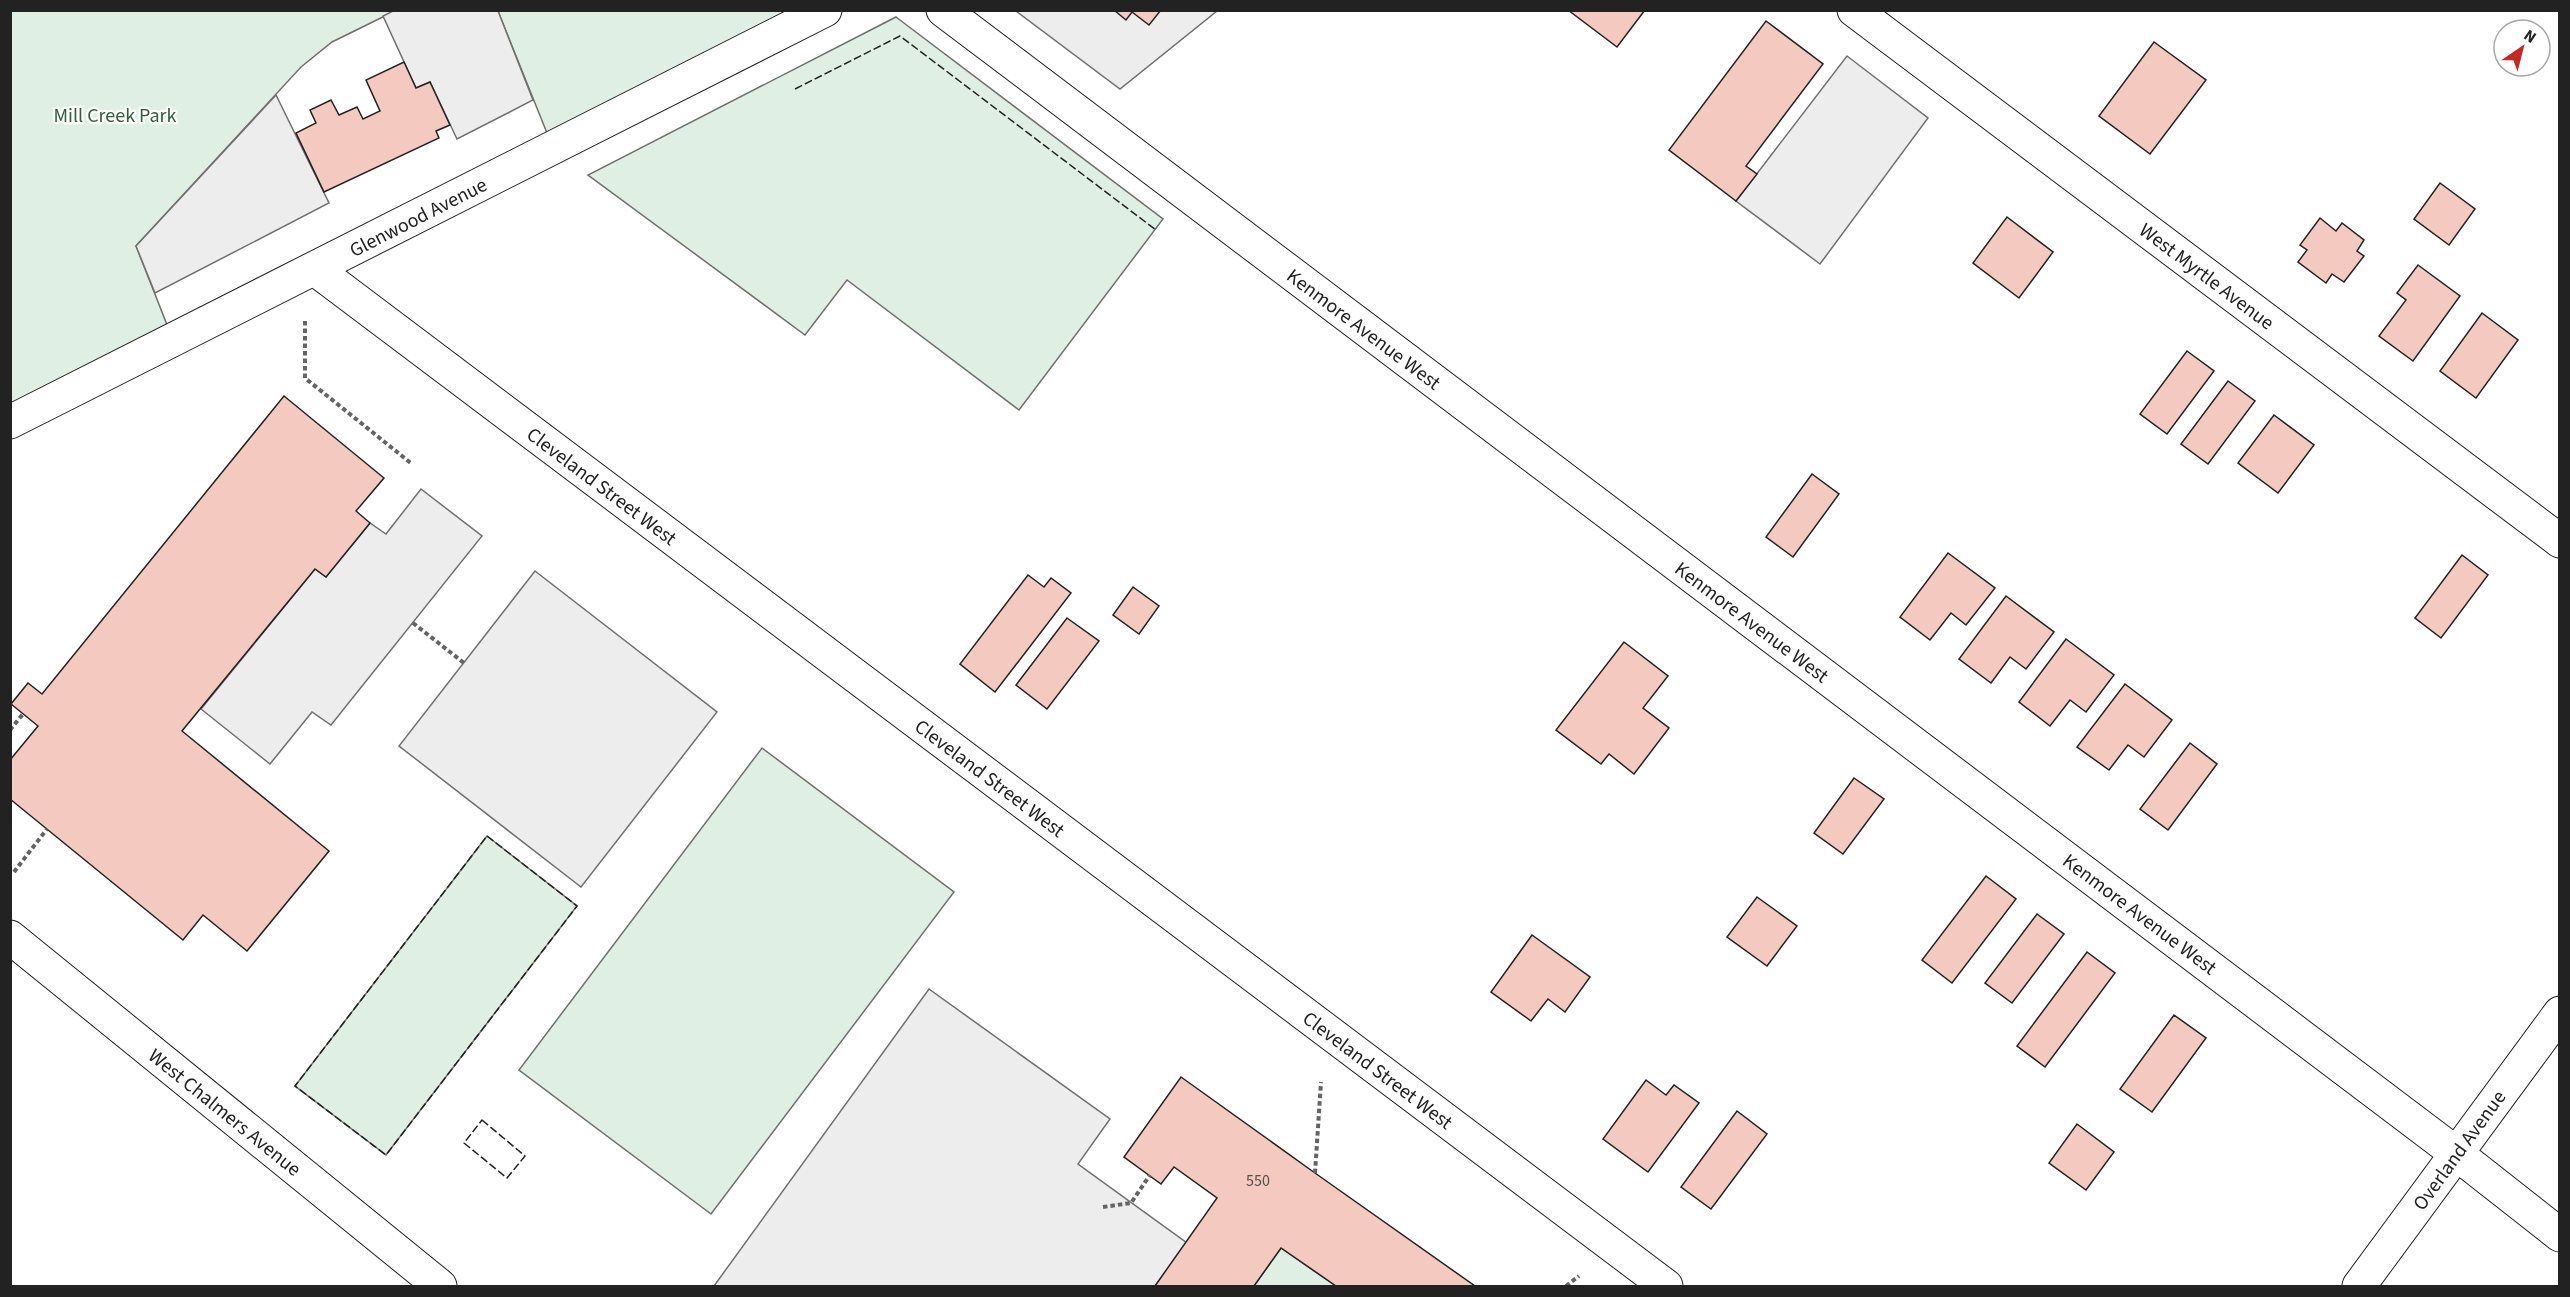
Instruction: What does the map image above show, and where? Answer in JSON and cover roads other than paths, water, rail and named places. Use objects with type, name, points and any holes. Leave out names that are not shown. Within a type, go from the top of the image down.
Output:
[{"type":"street","name":"Glenwood Avenue","points":[[10,422],[825,10]]},
{"type":"street","name":"Kenmore Avenue West","points":[[943,10],[2457,1154],[2559,1235]]},
{"type":"street","name":"West Myrtle Avenue","points":[[1854,10],[2559,542]]},
{"type":"street","name":"Cleveland Street West","points":[[315,269],[1666,1287]]},
{"type":"street","name":"West Chalmers Avenue","points":[[10,938],[440,1287]]},
{"type":"street","name":"Overland Avenue","points":[[2359,1287],[2559,1013]]},
{"type":"park label","name":"Mill Creek Park","points":[[115,115]]}]
